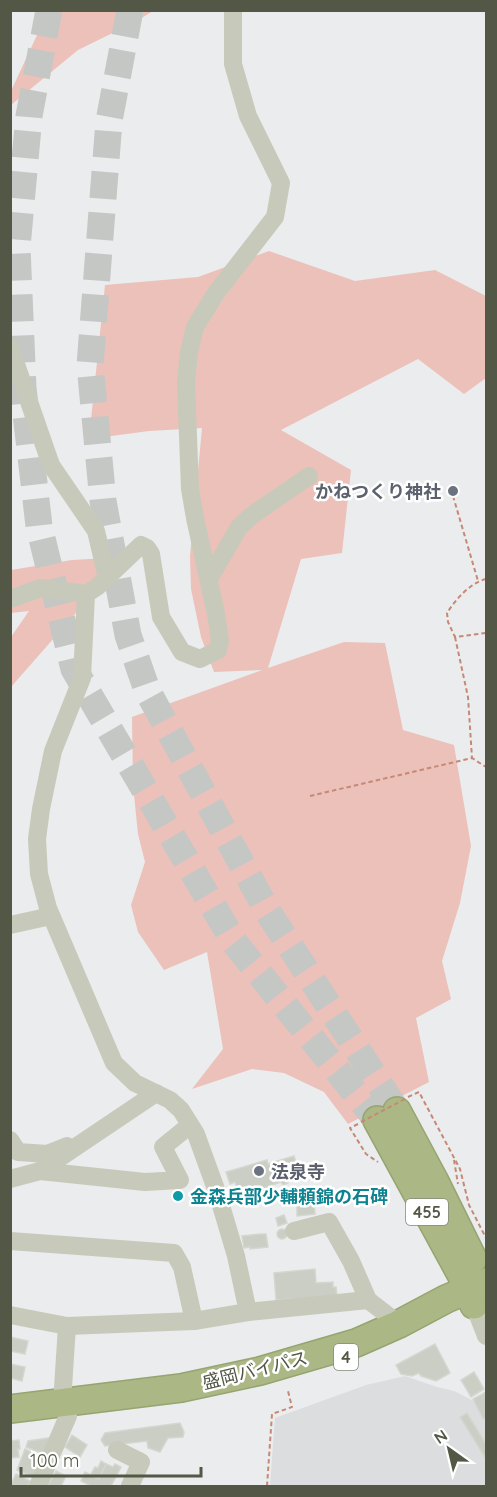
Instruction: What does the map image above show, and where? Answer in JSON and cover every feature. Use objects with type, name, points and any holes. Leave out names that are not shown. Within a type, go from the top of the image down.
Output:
[{"type":"highway","name":"455","points":[[386,1113],[480,1292]]},
{"type":"highway","name":"盛岡バイパス","points":[[10,1422],[260,1371],[356,1343],[399,1324],[446,1299],[480,1292]]},
{"type":"highway","name":"盛岡バイパス","points":[[10,1409],[65,1410],[250,1389],[389,1341],[480,1292]]},
{"type":"street","points":[[10,599],[41,588],[86,594],[97,587],[141,545],[147,548],[150,554],[161,617],[182,652],[200,659],[218,650],[220,640],[190,489],[186,383],[189,352],[195,327],[216,293],[275,217],[281,183],[248,116],[232,64],[232,10]]},
{"type":"street","points":[[10,346],[51,465],[96,531],[107,578]]},
{"type":"street","points":[[209,579],[239,527],[251,516],[309,476]]},
{"type":"street","points":[[86,594],[82,678],[53,751],[37,839],[39,874],[51,916],[114,1063],[135,1083],[170,1100],[181,1110],[196,1134],[217,1192],[236,1256],[248,1312]]},
{"type":"street","points":[[10,925],[51,916]]},
{"type":"street","points":[[10,1179],[40,1171],[156,1093]]},
{"type":"street","points":[[40,1171],[145,1182],[180,1180],[163,1147],[190,1125]]},
{"type":"street","points":[[10,1140],[18,1152],[47,1154],[96,1133]]},
{"type":"street","points":[[294,1231],[329,1222],[351,1261],[368,1300],[399,1324]]},
{"type":"street","points":[[10,1241],[174,1253],[182,1267],[194,1321]]},
{"type":"street","points":[[480,1292],[486,1335]]},
{"type":"street","points":[[10,1315],[67,1326],[194,1321],[248,1312],[368,1300]]},
{"type":"street","points":[[38,1486],[65,1410],[67,1326]]},
{"type":"street","points":[[117,1450],[141,1462],[130,1486]]},
{"type":"path","points":[[453,496],[478,581]]},
{"type":"path","points":[[472,758],[468,697],[455,637],[448,622],[447,613],[454,601],[478,581],[486,579]]},
{"type":"path","points":[[455,637],[486,633]]},
{"type":"path","points":[[310,796],[472,758],[486,767]]},
{"type":"path","points":[[381,1164],[366,1154],[350,1128],[386,1113],[419,1092],[460,1169],[469,1204],[486,1238]]},
{"type":"path","points":[[267,1486],[272,1414],[292,1407],[288,1392]]},
{"type":"shaded area","points":[[62,11],[153,11],[78,50],[11,105],[11,91],[45,18]]},
{"type":"shaded area","points":[[269,251],[355,281],[435,270],[486,296],[486,378],[464,394],[418,359],[281,430],[351,470],[342,553],[301,559],[268,668],[344,642],[385,643],[403,730],[454,745],[471,846],[460,903],[442,961],[451,999],[416,1018],[429,1082],[348,1124],[324,1092],[284,1073],[252,1069],[192,1089],[223,1049],[207,952],[164,970],[138,932],[131,905],[145,862],[138,834],[133,785],[132,717],[262,670],[214,672],[201,637],[191,589],[190,556],[202,428],[149,431],[89,439],[105,285],[198,277]]},
{"type":"shaded area","points":[[125,557],[11,687],[11,637],[29,611],[11,613],[11,570],[72,560]]},
{"type":"shaded area","points":[[405,1376],[454,1391],[474,1401],[486,1421],[486,1486],[270,1486],[275,1418],[366,1385]]},
{"type":"building","name":"かねつくり神社","points":[[455,486],[458,494],[450,497],[447,489]]},
{"type":"building","points":[[294,1156],[299,1173],[287,1177],[288,1183],[283,1185],[281,1182],[272,1185],[273,1189],[265,1192],[263,1188],[259,1189],[260,1193],[249,1196],[248,1193],[239,1195],[235,1182],[230,1184],[226,1172],[267,1160],[268,1164]]},
{"type":"building","points":[[314,1204],[315,1214],[297,1216],[297,1206]]},
{"type":"building","points":[[284,1215],[287,1223],[278,1226],[276,1218]]},
{"type":"building","points":[[282,1229],[286,1230],[286,1238],[282,1239],[278,1238],[277,1234],[278,1230]]},
{"type":"building","points":[[266,1234],[268,1247],[244,1248],[242,1236]]},
{"type":"building","points":[[315,1269],[316,1283],[333,1282],[337,1296],[276,1300],[274,1273]]},
{"type":"building","points":[[10,1337],[28,1341],[25,1354],[10,1351]]},
{"type":"building","points":[[435,1344],[450,1373],[436,1381],[421,1376],[419,1373],[412,1376],[401,1374],[396,1365]]},
{"type":"building","points":[[10,1364],[25,1367],[22,1381],[10,1378]]},
{"type":"building","points":[[474,1372],[484,1389],[471,1397],[461,1380]]},
{"type":"building","points":[[486,1392],[486,1417],[483,1419],[473,1399]]},
{"type":"building","points":[[467,1413],[486,1444],[486,1459],[460,1417]]},
{"type":"building","points":[[180,1423],[184,1432],[183,1437],[168,1438],[160,1452],[148,1448],[147,1441],[105,1446],[101,1440],[105,1433]]},
{"type":"building","points":[[72,1435],[87,1445],[80,1457],[65,1447]]},
{"type":"building","points":[[49,1438],[46,1455],[26,1447],[28,1441]]},
{"type":"building","points":[[19,1440],[19,1457],[10,1458],[10,1441]]},
{"type":"building","points":[[25,1449],[41,1457],[33,1477],[17,1470]]},
{"type":"building","points":[[101,1461],[106,1464],[99,1479],[91,1474],[95,1467],[98,1468]]},
{"type":"building","points":[[106,1464],[121,1467],[111,1486],[91,1486],[81,1481],[85,1472],[99,1479]]},
{"type":"building","points":[[56,1471],[66,1476],[61,1486],[48,1486]]},
{"type":"building","points":[[16,1474],[30,1481],[28,1486],[10,1486]]},
{"type":"tunnel","points":[[49,10],[29,116],[17,247],[23,388],[39,526],[74,669],[234,942],[377,1120]]},
{"type":"tunnel","points":[[130,10],[109,121],[90,365],[103,501],[128,635],[147,690],[268,912],[397,1111]]},
{"type":"place","name":"かねつくり神社","points":[[453,491]]},
{"type":"place","name":"法泉寺","points":[[259,1171]]},
{"type":"place","name":"金森兵部少輔頼錦の石碑","points":[[178,1196]]}]
